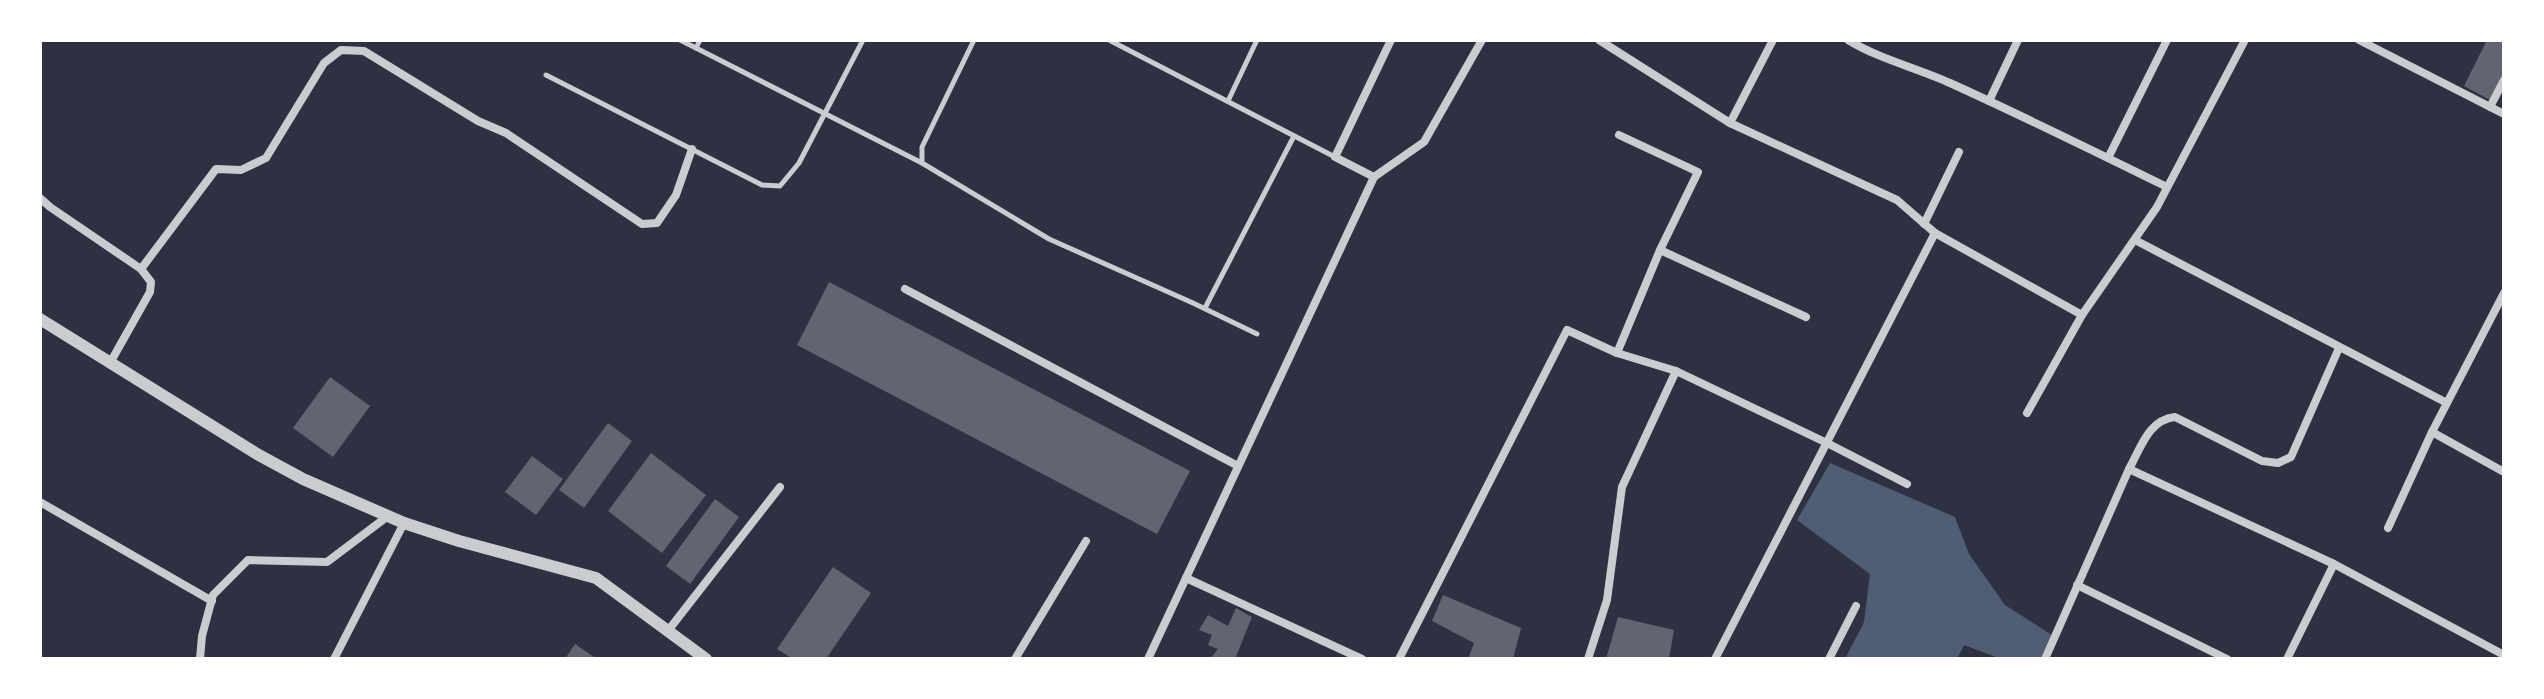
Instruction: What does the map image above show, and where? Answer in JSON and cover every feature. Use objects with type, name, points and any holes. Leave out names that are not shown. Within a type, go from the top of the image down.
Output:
[{"type":"street","points":[[1374,177],[1335,157],[1391,40]]},
{"type":"street","points":[[1148,659],[1374,177],[1424,142],[1482,40]]},
{"type":"street","points":[[1599,40],[1730,123],[1897,200],[1935,233],[2082,315]]},
{"type":"street","points":[[1730,123],[1773,40]]},
{"type":"street","points":[[1848,40],[1865,50],[1916,68],[1989,101],[2167,187]]},
{"type":"street","points":[[1989,101],[2018,40]]},
{"type":"street","points":[[2108,158],[2167,40]]},
{"type":"street","points":[[2027,413],[2082,315],[2135,240],[2167,187],[2245,40]]},
{"type":"street","points":[[2359,40],[2504,114]]},
{"type":"street","points":[[141,269],[216,169],[241,170],[266,158],[324,63],[341,50],[364,51],[478,121],[506,133],[642,224],[657,223],[670,205],[692,149]]},
{"type":"street","points":[[2490,107],[2504,80]]},
{"type":"street","points":[[1617,353],[1660,250],[1698,172],[1619,135]]},
{"type":"street","points":[[1924,224],[1959,152]]},
{"type":"street","points":[[40,198],[141,269],[151,282],[150,292],[110,363]]},
{"type":"street","points":[[1720,657],[1935,233]]},
{"type":"street","points":[[2135,240],[2447,403]]},
{"type":"street","points":[[1660,250],[1806,317]]},
{"type":"street","points":[[905,289],[1238,466]]},
{"type":"street","points":[[2388,528],[2432,432],[2504,293]]},
{"type":"street","points":[[40,319],[257,454],[303,479],[404,523],[596,578],[706,659]]},
{"type":"street","points":[[1399,659],[1567,330],[1617,353],[1676,371],[1907,484]]},
{"type":"street","points":[[2045,659],[2129,469],[2151,428],[2162,418],[2175,417],[2262,461],[2278,463],[2291,457],[2339,348]]},
{"type":"street","points":[[1588,659],[1607,600],[1622,487],[1676,371]]},
{"type":"street","points":[[2432,432],[2504,472]]},
{"type":"street","points":[[2129,469],[2334,564],[2504,655]]},
{"type":"street","points":[[667,632],[780,487]]},
{"type":"street","points":[[40,502],[212,601]]},
{"type":"street","points":[[200,659],[202,636],[213,595],[248,560],[327,562],[388,516]]},
{"type":"street","points":[[334,659],[404,523]]},
{"type":"street","points":[[1015,659],[1086,541]]},
{"type":"street","points":[[2287,659],[2334,564]]},
{"type":"street","points":[[1186,578],[1362,659]]},
{"type":"street","points":[[2077,585],[2227,659]]},
{"type":"street","points":[[1829,659],[1856,606]]},
{"type":"lane","points":[[680,40],[922,163],[1049,239],[1257,334]]},
{"type":"lane","points":[[696,48],[700,40]]},
{"type":"lane","points":[[546,75],[762,185],[780,186],[799,163],[863,40]]},
{"type":"lane","points":[[922,163],[922,147],[974,40]]},
{"type":"lane","points":[[1109,40],[1335,157]]},
{"type":"lane","points":[[1228,101],[1257,40]]},
{"type":"lane","points":[[1205,308],[1294,136]]},
{"type":"water","points":[[1830,463],[1955,517],[1969,554],[2005,605],[2052,635],[2041,659],[2001,659],[1964,645],[1957,659],[1845,659],[1864,622],[1870,574],[1797,520]]},
{"type":"building","points":[[2487,40],[2504,40],[2504,76],[2492,101],[2464,86]]},
{"type":"building","points":[[829,282],[1190,471],[1157,534],[797,345]]},
{"type":"building","points":[[330,377],[370,406],[333,457],[293,428]]},
{"type":"building","points":[[608,423],[632,441],[584,508],[559,490]]},
{"type":"building","points":[[651,453],[706,495],[662,553],[608,511]]},
{"type":"building","points":[[532,456],[563,479],[536,515],[505,492]]},
{"type":"building","points":[[715,499],[739,517],[690,584],[666,566]]},
{"type":"building","points":[[833,567],[871,593],[826,659],[793,659],[777,649]]},
{"type":"building","points":[[1443,595],[1521,628],[1513,659],[1468,659],[1474,643],[1432,621]]},
{"type":"building","points":[[1236,608],[1252,617],[1235,659],[1210,659],[1218,649],[1208,645],[1212,635],[1199,630],[1208,615],[1228,626]]},
{"type":"building","points":[[1618,617],[1674,630],[1669,659],[1606,659]]},
{"type":"building","points":[[575,644],[597,659],[565,659]]}]
